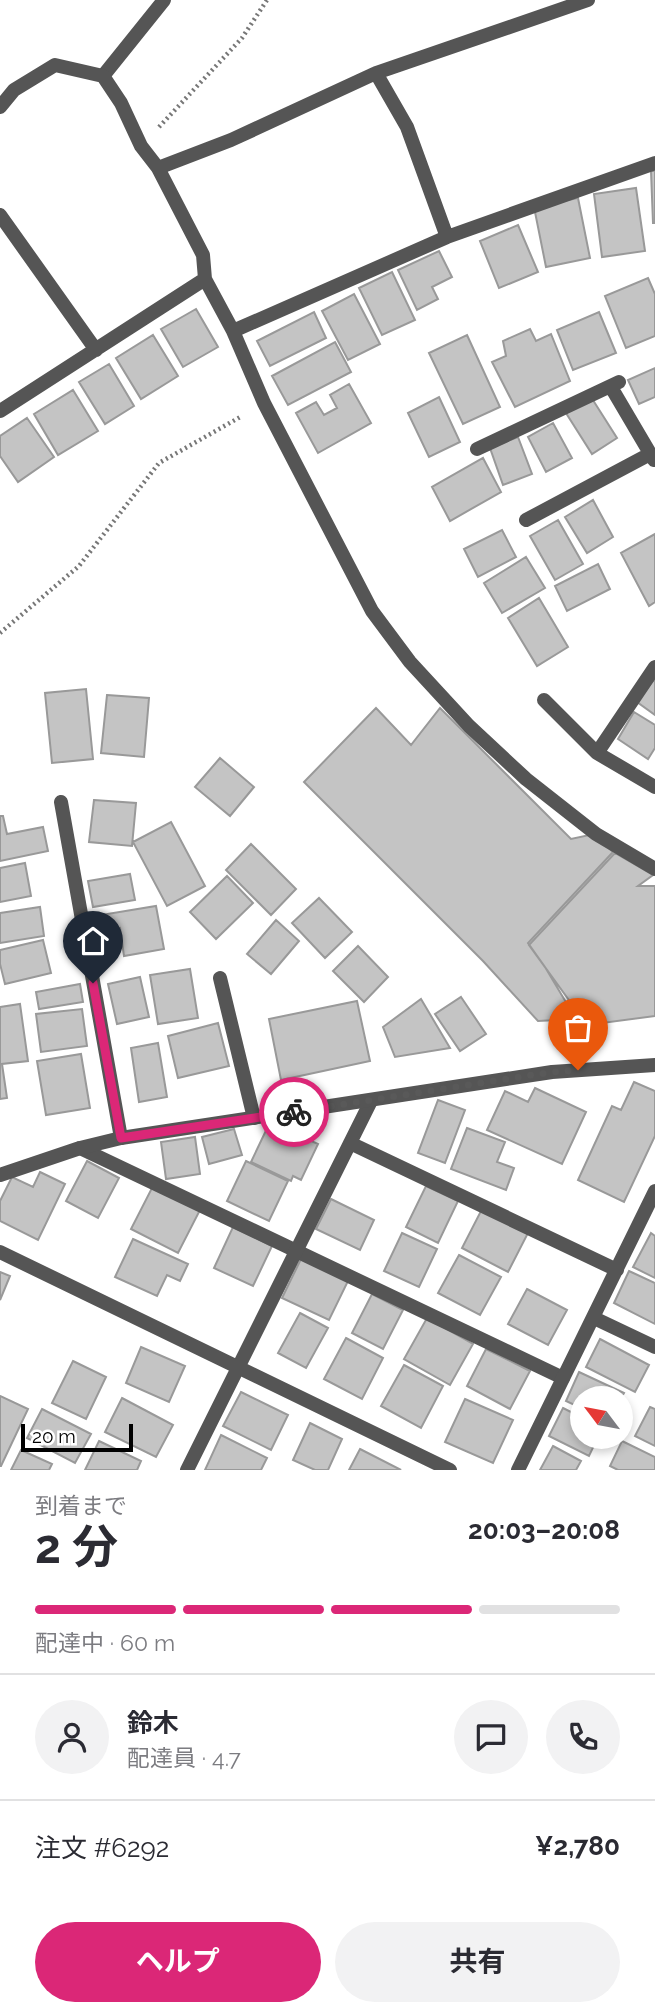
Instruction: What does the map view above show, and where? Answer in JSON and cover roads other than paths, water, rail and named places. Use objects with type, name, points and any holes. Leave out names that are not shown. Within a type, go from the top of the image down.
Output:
[{"type":"street","points":[[103,76],[164,0]]},
{"type":"street","points":[[158,168],[231,140],[376,73],[568,2],[588,0]]},
{"type":"street","points":[[0,107],[14,90],[55,65],[103,76],[121,103],[141,146],[158,168],[203,255],[205,279],[233,331],[264,403],[372,611],[410,662],[469,726],[526,779],[596,834],[655,869]]},
{"type":"street","points":[[376,73],[407,127],[447,237]]},
{"type":"street","points":[[233,331],[447,237],[655,163]]},
{"type":"street","points":[[0,215],[96,349]]},
{"type":"street","points":[[0,411],[205,279]]},
{"type":"street","points":[[477,449],[615,385],[653,458],[527,520]]},
{"type":"street","points":[[597,753],[655,667]]},
{"type":"street","points":[[544,700],[597,753],[655,787]]},
{"type":"street","points":[[61,802],[121,1138]]},
{"type":"street","points":[[220,978],[254,1118]]},
{"type":"street","points":[[0,1175],[80,1148],[121,1138],[552,1072],[655,1065]]},
{"type":"street","points":[[187,1470],[371,1101]]},
{"type":"street","points":[[350,1143],[617,1270]]},
{"type":"street","points":[[80,1148],[563,1378]]},
{"type":"street","points":[[518,1470],[655,1191]]},
{"type":"street","points":[[0,1252],[450,1470]]},
{"type":"street","points":[[594,1318],[655,1347]]}]
